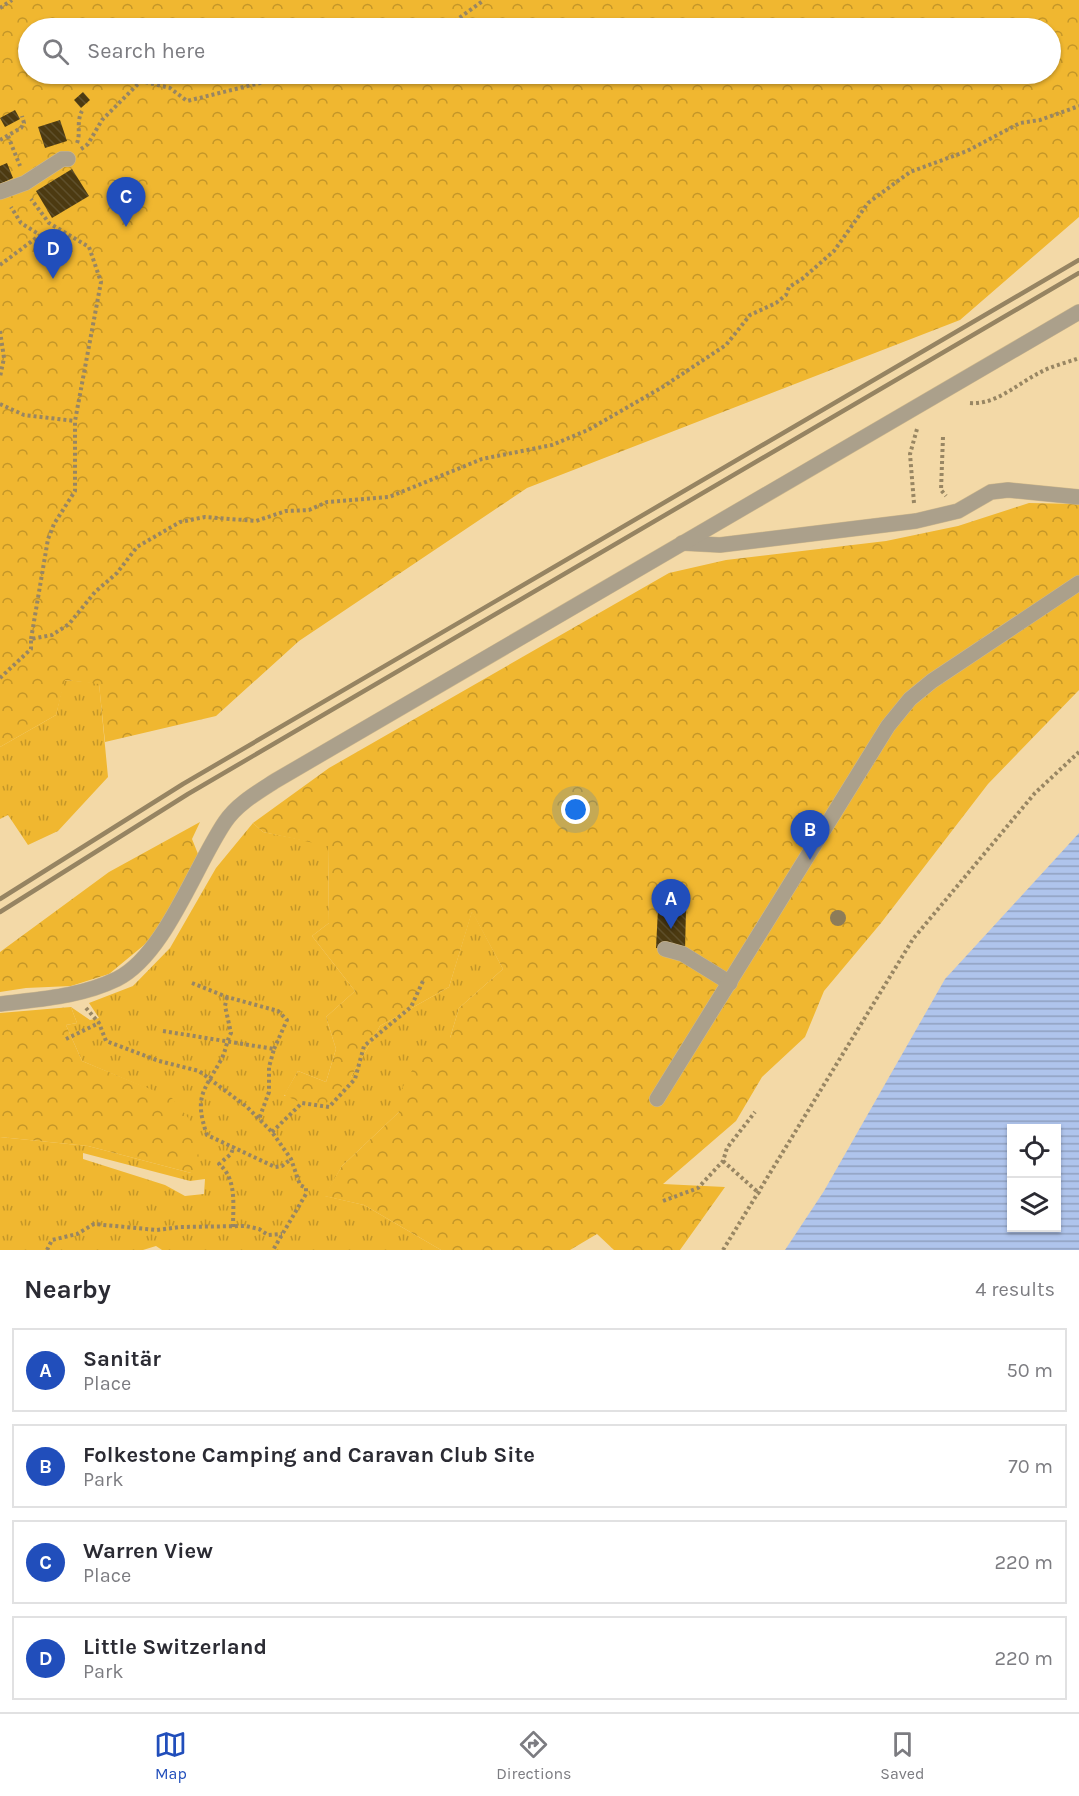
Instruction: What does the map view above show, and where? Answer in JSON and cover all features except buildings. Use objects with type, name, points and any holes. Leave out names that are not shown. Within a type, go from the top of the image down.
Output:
[{"type":"street","points":[[0,192],[25,183],[65,159]]},
{"type":"street","points":[[0,1004],[75,993],[119,978],[141,961],[160,937],[226,820],[248,799],[274,781],[1079,312]]},
{"type":"street","points":[[682,543],[720,545],[916,521],[958,511],[991,492],[1008,490],[1079,497]]},
{"type":"street","points":[[657,1099],[888,726],[910,699],[932,681],[1079,583]]},
{"type":"street","points":[[665,949],[683,954],[730,983]]},
{"type":"path","points":[[0,8],[12,0]]},
{"type":"path","points":[[459,18],[484,0]]},
{"type":"path","points":[[65,159],[88,144],[102,120],[138,84]]},
{"type":"path","points":[[153,84],[170,88],[187,101],[256,84]]},
{"type":"path","points":[[31,639],[52,635],[69,624],[137,547],[180,522],[205,517],[256,521],[286,511],[309,510],[327,502],[389,497],[482,459],[552,445],[588,430],[661,388],[726,345],[750,315],[776,303],[786,295],[789,287],[802,279],[834,251],[868,203],[910,172],[967,151],[1020,123],[1040,120],[1079,106]]},
{"type":"path","points":[[65,159],[79,138],[78,118],[82,111]]},
{"type":"path","points":[[0,140],[21,128],[24,123],[22,116]]},
{"type":"path","points":[[8,136],[17,158]]},
{"type":"path","points":[[0,678],[31,649],[48,539],[54,524],[75,492],[75,421],[101,282],[89,247],[44,218],[33,203],[25,183]]},
{"type":"path","points":[[0,192],[21,223],[40,235],[0,265]]},
{"type":"path","points":[[0,331],[3,358],[0,378]]},
{"type":"path","points":[[970,403],[1000,397],[1040,372],[1079,358]]},
{"type":"path","points":[[0,404],[24,415],[75,421]]},
{"type":"path","points":[[916,521],[909,460],[913,438],[920,423]]},
{"type":"path","points":[[943,438],[941,490],[958,511]]},
{"type":"path","points":[[723,1250],[760,1194],[913,939],[1035,793],[1079,752]]},
{"type":"path","points":[[272,1132],[302,1103],[329,1107],[342,1095],[355,1079],[364,1046],[411,1007],[423,981]]},
{"type":"path","points":[[192,983],[227,997],[278,1011],[287,1020],[274,1049],[269,1067],[269,1092],[259,1119]]},
{"type":"path","points":[[75,993],[99,1023],[106,1041],[159,1061],[199,1071],[272,1132],[291,1159],[293,1172],[300,1185],[306,1188],[306,1194],[273,1250]]},
{"type":"path","points":[[227,997],[225,1006],[231,1033],[225,1042],[223,1057],[209,1078],[199,1102],[207,1135],[275,1167],[282,1166],[291,1159]]},
{"type":"path","points":[[66,1039],[99,1023]]},
{"type":"path","points":[[163,1031],[274,1049]]},
{"type":"path","points":[[663,1201],[698,1188],[723,1161],[727,1148],[755,1112]]},
{"type":"path","points":[[233,1227],[235,1204],[232,1186],[228,1172],[219,1164],[231,1154],[234,1146]]},
{"type":"path","points":[[723,1161],[760,1194]]},
{"type":"path","points":[[47,1250],[52,1240],[77,1234],[94,1224],[157,1230],[188,1226],[246,1226],[276,1236],[283,1234]]},
{"type":"green space","points":[[0,0],[1079,0],[1079,217],[960,320],[527,488],[299,641],[216,716],[105,742],[99,684],[65,680],[56,715],[0,747]]},
{"type":"green space","points":[[1029,503],[1079,504],[1079,690],[988,784],[881,923],[824,991],[805,1037],[762,1077],[736,1121],[663,1184],[725,1187],[680,1250],[614,1250],[597,1234],[570,1250],[441,1250],[364,1205],[324,1196],[342,1166],[399,1112],[395,1101],[430,1038],[450,1038],[459,1008],[503,969],[472,912],[449,987],[380,1026],[351,1077],[319,1111],[284,1095],[298,1071],[326,1082],[336,1049],[326,1017],[355,991],[312,936],[329,923],[328,846],[263,832],[253,823],[329,768],[669,573],[726,560],[886,541],[958,526]]},
{"type":"green space","points":[[64,680],[99,683],[108,777],[58,831],[28,845],[8,815],[0,819],[0,747],[56,715]]},
{"type":"green space","points":[[200,822],[192,839],[200,859],[155,936],[109,974],[71,986],[0,992],[0,952],[109,872]]},
{"type":"green space","points":[[253,823],[263,832],[328,845],[329,923],[312,936],[355,991],[326,1017],[336,1049],[326,1082],[298,1071],[284,1096],[351,1077],[380,1026],[449,987],[472,911],[503,969],[459,1008],[450,1038],[399,1112],[342,1166],[325,1196],[364,1205],[441,1250],[162,1250],[156,1246],[143,1250],[0,1250],[0,1137],[88,1146],[191,1173],[172,1099],[82,1061],[66,1025],[77,1023],[71,1007],[90,1020],[99,1018],[89,1003],[133,986],[170,948],[216,868]],"holes":[[[83,1153],[190,1181],[205,1179],[204,1194],[185,1196],[165,1185],[83,1159]]]},
{"type":"green space","points":[[71,1007],[77,1023],[66,1025],[82,1061],[172,1098],[189,1119],[200,1161],[191,1173],[88,1146],[0,1137],[0,1013]]},
{"type":"water","points":[[1079,833],[1079,1250],[785,1250],[824,1191],[945,979]]},
{"type":"railway","points":[[0,899],[183,784],[1079,260]]},
{"type":"railway","points":[[0,912],[188,794],[1079,273]]},
{"type":"place","name":"Warren View","points":[[126,227]]},
{"type":"place","name":"Little Switzerland","points":[[53,279]]},
{"type":"place","name":"Folkestone Camping and Caravan Club Site","points":[[810,860]]},
{"type":"place","name":"Sanitär","points":[[671,929]]}]
